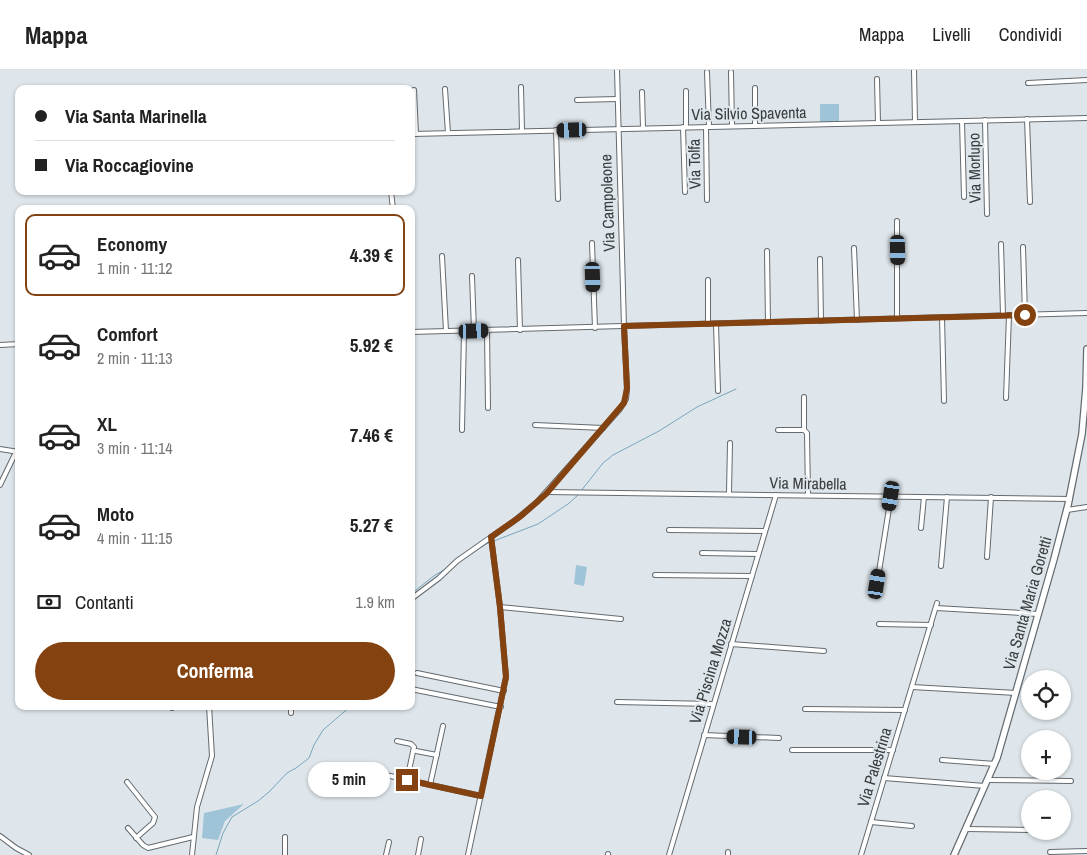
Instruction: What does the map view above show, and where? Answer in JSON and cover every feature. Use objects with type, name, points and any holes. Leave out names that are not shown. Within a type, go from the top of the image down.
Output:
[{"type":"main road","name":"Via Santa Maria Goretti","points":[[954,855],[994,764],[1039,614],[1070,499],[1082,434],[1087,349]]},
{"type":"street","name":"Via Campoleone","points":[[415,597],[454,564],[521,516],[547,492],[620,409],[626,398],[617,70]]},
{"type":"street","points":[[914,70],[915,122]]},
{"type":"street","name":"Via Tolfa","points":[[707,72],[707,200]]},
{"type":"street","points":[[731,72],[732,126]]},
{"type":"street","points":[[877,79],[878,123]]},
{"type":"street","points":[[1028,83],[1087,80]]},
{"type":"street","points":[[521,87],[522,131]]},
{"type":"street","points":[[754,88],[755,126]]},
{"type":"street","points":[[445,89],[448,133]]},
{"type":"street","points":[[685,192],[686,91]]},
{"type":"street","points":[[642,92],[643,128]]},
{"type":"street","points":[[577,100],[617,99]]},
{"type":"street","name":"Via Silvio Spaventa","points":[[415,134],[1087,118]]},
{"type":"street","points":[[1027,119],[1030,202]]},
{"type":"street","name":"Via Morlupo","points":[[985,120],[988,214]]},
{"type":"street","points":[[962,121],[964,197]]},
{"type":"street","points":[[556,130],[558,198]]},
{"type":"street","points":[[897,221],[897,318]]},
{"type":"street","points":[[592,243],[595,328]]},
{"type":"street","points":[[1001,244],[1003,315]]},
{"type":"street","points":[[1023,246],[1025,315]]},
{"type":"street","points":[[854,248],[857,320]]},
{"type":"street","points":[[767,251],[768,322]]},
{"type":"street","points":[[442,256],[446,331]]},
{"type":"street","points":[[820,259],[821,321]]},
{"type":"street","points":[[518,260],[520,330]]},
{"type":"street","points":[[472,276],[474,331]]},
{"type":"street","points":[[708,280],[708,324]]},
{"type":"street","points":[[415,332],[1087,313]]},
{"type":"street","points":[[1006,398],[1009,315]]},
{"type":"street","points":[[942,317],[944,401]]},
{"type":"street","points":[[716,324],[718,391]]},
{"type":"street","points":[[487,330],[488,408]]},
{"type":"street","points":[[462,430],[464,331]]},
{"type":"street","points":[[0,345],[15,344]]},
{"type":"street","points":[[804,397],[804,430],[807,433],[808,495]]},
{"type":"street","points":[[535,425],[603,428]]},
{"type":"street","points":[[778,430],[804,430]]},
{"type":"street","points":[[729,493],[730,443]]},
{"type":"street","points":[[0,449],[15,452]]},
{"type":"street","points":[[0,485],[15,456]]},
{"type":"street","name":"Via Mirabella","points":[[547,492],[1070,499]]},
{"type":"street","name":"Via Piscina Mozza","points":[[669,855],[776,495]]},
{"type":"street","points":[[877,584],[891,496]]},
{"type":"street","points":[[921,528],[924,497]]},
{"type":"street","points":[[940,566],[947,497]]},
{"type":"street","points":[[987,558],[991,497]]},
{"type":"street","points":[[1067,510],[1087,507]]},
{"type":"street","points":[[669,530],[765,531]]},
{"type":"street","points":[[468,855],[501,707],[506,672],[491,537]]},
{"type":"street","points":[[702,554],[758,554]]},
{"type":"street","points":[[655,575],[752,576]]},
{"type":"street","name":"Via Palestrina","points":[[861,855],[937,603]]},
{"type":"street","points":[[500,607],[621,619]]},
{"type":"street","points":[[936,608],[1039,614]]},
{"type":"street","points":[[879,624],[931,625]]},
{"type":"street","points":[[731,644],[824,651]]},
{"type":"street","points":[[417,673],[504,691]]},
{"type":"street","points":[[912,687],[1016,693]]},
{"type":"street","points":[[415,690],[501,707]]},
{"type":"street","points":[[617,702],[714,704]]},
{"type":"street","points":[[805,709],[905,710]]},
{"type":"street","points":[[192,855],[198,804],[212,756],[209,710]]},
{"type":"street","points":[[430,785],[443,726]]},
{"type":"street","points":[[704,735],[779,738]]},
{"type":"street","points":[[397,741],[412,744],[414,747],[407,780]]},
{"type":"street","points":[[792,750],[893,750]]},
{"type":"street","points":[[416,751],[437,755]]},
{"type":"street","points":[[942,760],[994,764]]},
{"type":"street","points":[[354,768],[481,796]]},
{"type":"street","points":[[884,778],[987,783],[1071,781]]},
{"type":"street","points":[[127,782],[155,817],[154,822],[136,838]]},
{"type":"street","points":[[871,822],[912,826]]},
{"type":"street","points":[[128,828],[144,846],[150,848],[194,837]]},
{"type":"street","points":[[966,829],[1021,830]]},
{"type":"street","points":[[0,836],[29,855]]},
{"type":"street","points":[[285,837],[285,855]]},
{"type":"street","points":[[419,855],[421,839]]},
{"type":"street","points":[[386,855],[389,842]]},
{"type":"street","points":[[1050,852],[1078,853],[1087,851]]},
{"type":"shaded area","points":[[820,104],[839,104],[839,122],[820,122]]},
{"type":"shaded area","points":[[576,565],[587,567],[584,586],[574,584]]},
{"type":"shaded area","points":[[244,804],[225,821],[218,840],[202,838],[204,813]]},
{"type":"waterway","points":[[458,562],[486,544],[538,524],[577,496],[603,463],[613,455],[659,431],[697,407],[736,389]]},
{"type":"waterway","points":[[415,591],[446,569]]},
{"type":"waterway","points":[[216,855],[223,833],[232,817],[258,801],[287,773],[309,758],[323,730],[346,710]]},
{"type":"route","points":[[407,780],[481,796],[506,677],[491,537],[521,516],[546,494],[624,403],[627,388],[624,326],[1025,315]]}]
